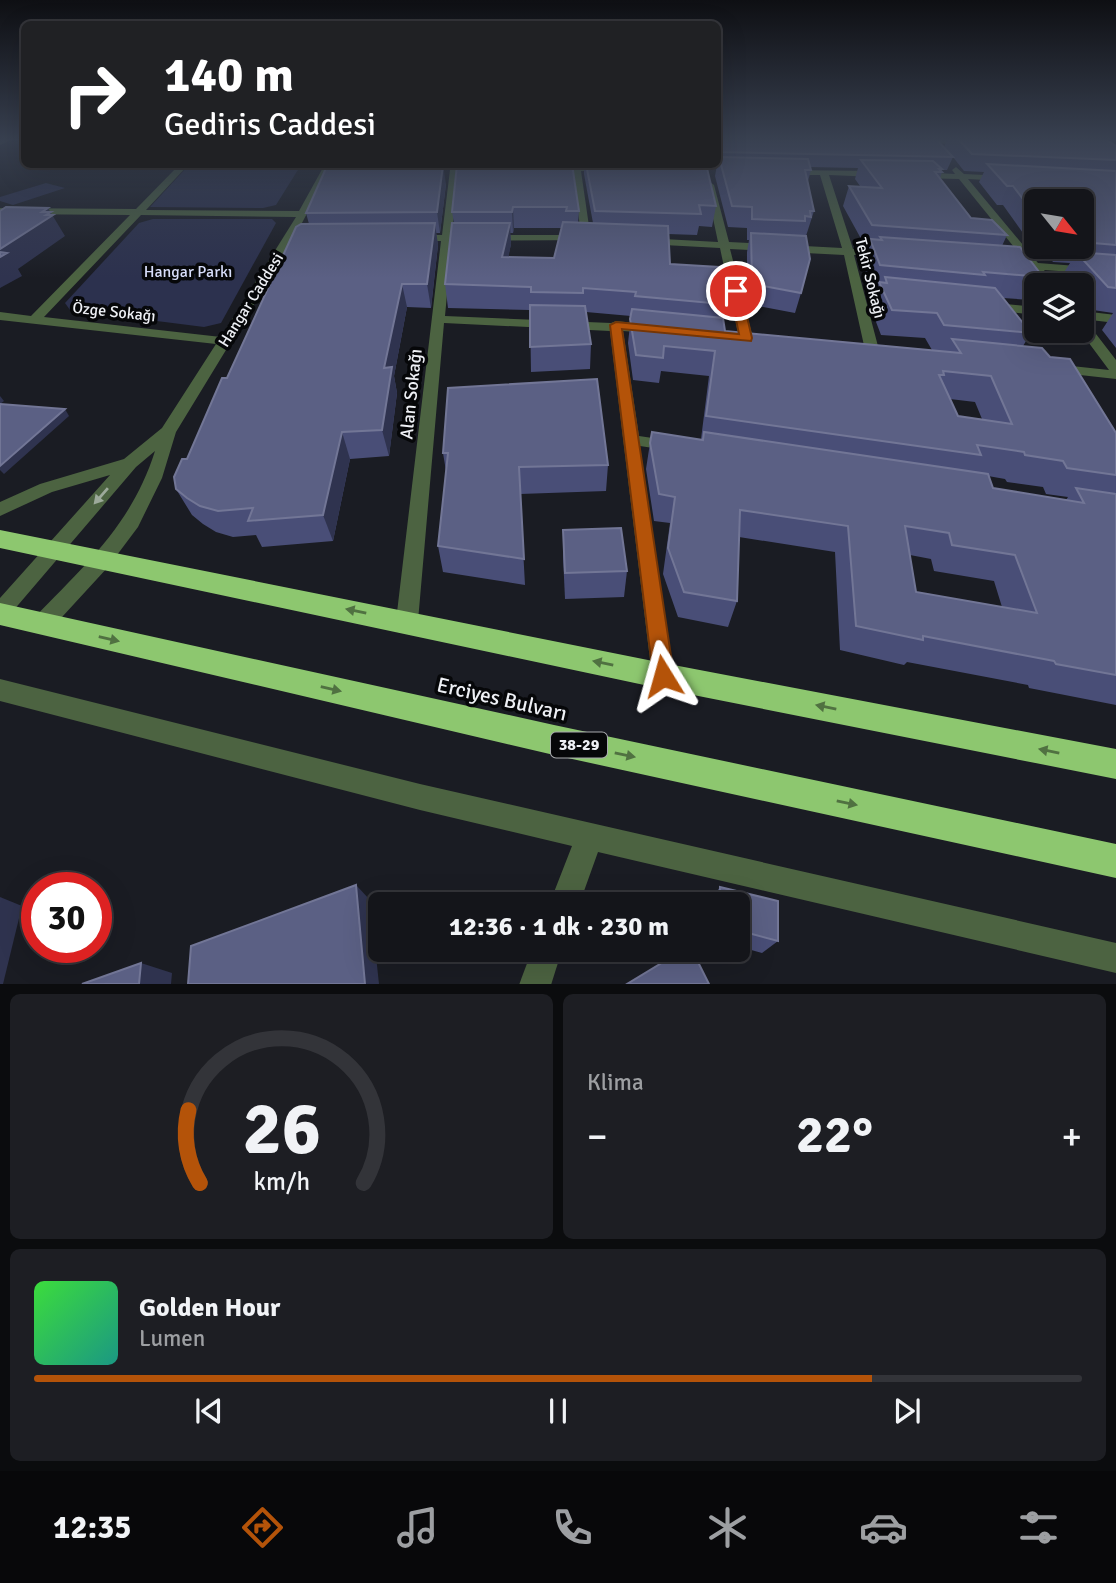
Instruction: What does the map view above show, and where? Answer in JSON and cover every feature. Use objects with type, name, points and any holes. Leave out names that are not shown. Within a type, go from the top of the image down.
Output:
[{"type":"highway","points":[[0,538],[663,676],[1116,764]]},
{"type":"highway","name":"Erciyes Bulvarı","points":[[0,613],[540,737],[1116,861]]},
{"type":"street","points":[[34,320],[163,186]]},
{"type":"street","name":"Hangar Caddesi","points":[[0,613],[130,463],[168,432],[288,240],[317,186]]},
{"type":"street","name":"Alan Sokağı","points":[[407,621],[452,186]]},
{"type":"street","points":[[579,186],[587,238]]},
{"type":"street","points":[[711,186],[747,338]]},
{"type":"street","name":"Tekir Sokağı","points":[[828,186],[848,251],[872,350]]},
{"type":"street","points":[[969,186],[1041,273]]},
{"type":"street","points":[[0,211],[302,214]]},
{"type":"street","points":[[395,238],[600,239]]},
{"type":"street","points":[[288,240],[301,240]]},
{"type":"street","points":[[628,240],[902,255]]},
{"type":"street","points":[[995,263],[1116,272]]},
{"type":"street","points":[[858,293],[872,295]]},
{"type":"street","points":[[968,304],[1024,310]]},
{"type":"street","name":"Özge Sokağı","points":[[0,316],[225,341]]},
{"type":"street","points":[[1094,316],[1116,318]]},
{"type":"street","points":[[439,319],[616,325],[668,330]]},
{"type":"street","points":[[616,325],[663,676]]},
{"type":"street","points":[[1094,341],[1116,372]]},
{"type":"street","points":[[1035,367],[1116,372]]},
{"type":"street","name":"Hangar Caddesi","points":[[43,623],[133,521],[162,458],[168,432]]},
{"type":"street","points":[[632,439],[685,448]]},
{"type":"street","points":[[0,509],[46,488],[130,463]]},
{"type":"street","points":[[0,690],[298,767],[1116,958]]},
{"type":"street","points":[[569,892],[590,835]]},
{"type":"street","points":[[534,984],[543,962]]},
{"type":"green space","points":[[36,186],[65,188],[13,205],[0,201],[0,197]]},
{"type":"green space","points":[[170,186],[288,186],[276,205],[263,208],[150,207]]},
{"type":"green space","name":"Hangar Parkı","points":[[153,219],[272,219],[276,223],[221,323],[204,327],[70,310],[65,303],[139,223]]},
{"type":"building","points":[[318,186],[440,186],[437,212],[306,213]]},
{"type":"building","points":[[455,186],[575,186],[579,211],[566,211],[567,207],[513,207],[512,212],[452,212]]},
{"type":"building","points":[[590,186],[711,186],[716,206],[699,205],[701,214],[595,211]]},
{"type":"building","points":[[727,186],[808,186],[814,211],[810,211],[811,217],[805,216],[805,221],[752,219],[752,207],[732,206]]},
{"type":"building","points":[[849,186],[882,188],[880,186],[946,186],[971,218],[992,220],[1007,235],[872,225]]},
{"type":"building","points":[[1007,186],[1116,186],[1116,245],[1094,243],[1094,189],[1024,189],[1024,200],[1013,186]]},
{"type":"building","points":[[6,207],[48,208],[42,212],[51,212],[46,215],[53,215],[0,249],[0,211]]},
{"type":"building","points":[[563,222],[668,226],[670,264],[719,267],[722,304],[583,288],[583,293],[531,292],[531,287],[445,284],[452,223],[510,223],[502,257],[554,258]]},
{"type":"building","points":[[435,223],[427,284],[402,284],[384,368],[392,367],[382,430],[342,432],[323,515],[248,521],[253,508],[218,511],[200,506],[176,489],[174,477],[182,459],[187,459],[222,378],[227,378],[296,227],[301,224]]},
{"type":"building","points":[[751,233],[806,236],[810,259],[801,293],[752,284]]},
{"type":"building","points":[[880,237],[1020,247],[1024,252],[1024,259],[1029,259],[1040,273],[1024,273],[1024,275],[983,272],[985,275],[880,265],[870,239],[882,240]]},
{"type":"building","points":[[1094,253],[1116,255],[1116,288],[1108,287],[1082,259],[1094,259]]},
{"type":"building","points":[[885,277],[995,288],[1024,324],[1024,332],[944,325],[937,313],[892,310],[879,282],[887,283]]},
{"type":"building","points":[[530,305],[585,306],[591,344],[530,347]]},
{"type":"building","points":[[632,309],[723,318],[725,331],[961,353],[952,339],[1042,348],[1050,357],[1070,359],[1116,433],[1116,475],[1067,468],[1063,461],[977,445],[981,455],[706,416],[715,351],[664,346],[663,358],[636,355],[630,319]],"holes":[[[943,371],[991,376],[1012,424],[958,416],[939,375],[944,375]]]},
{"type":"building","points":[[597,379],[608,465],[519,467],[524,559],[438,546],[448,453],[443,453],[448,388]]},
{"type":"building","points":[[0,404],[65,409],[0,466]]},
{"type":"building","points":[[652,432],[703,440],[704,432],[988,474],[993,488],[1084,503],[1076,488],[1116,494],[1116,675],[923,636],[923,640],[856,626],[848,526],[740,510],[737,601],[684,592],[668,548],[675,497],[659,494],[650,443]],"holes":[[[905,526],[949,533],[952,545],[1015,555],[1037,613],[916,592]]]},
{"type":"building","points":[[621,528],[627,571],[565,573],[563,530]]},
{"type":"building","points":[[356,885],[365,984],[188,984],[191,946]]},
{"type":"building","points":[[720,887],[741,892],[720,892]]},
{"type":"building","points":[[750,894],[778,901],[778,941],[750,933]]},
{"type":"building","points":[[663,962],[698,962],[709,984],[627,984]]},
{"type":"building","points":[[141,963],[139,984],[82,984]]},
{"type":"route","points":[[663,676],[616,325],[746,338],[736,291]]}]
